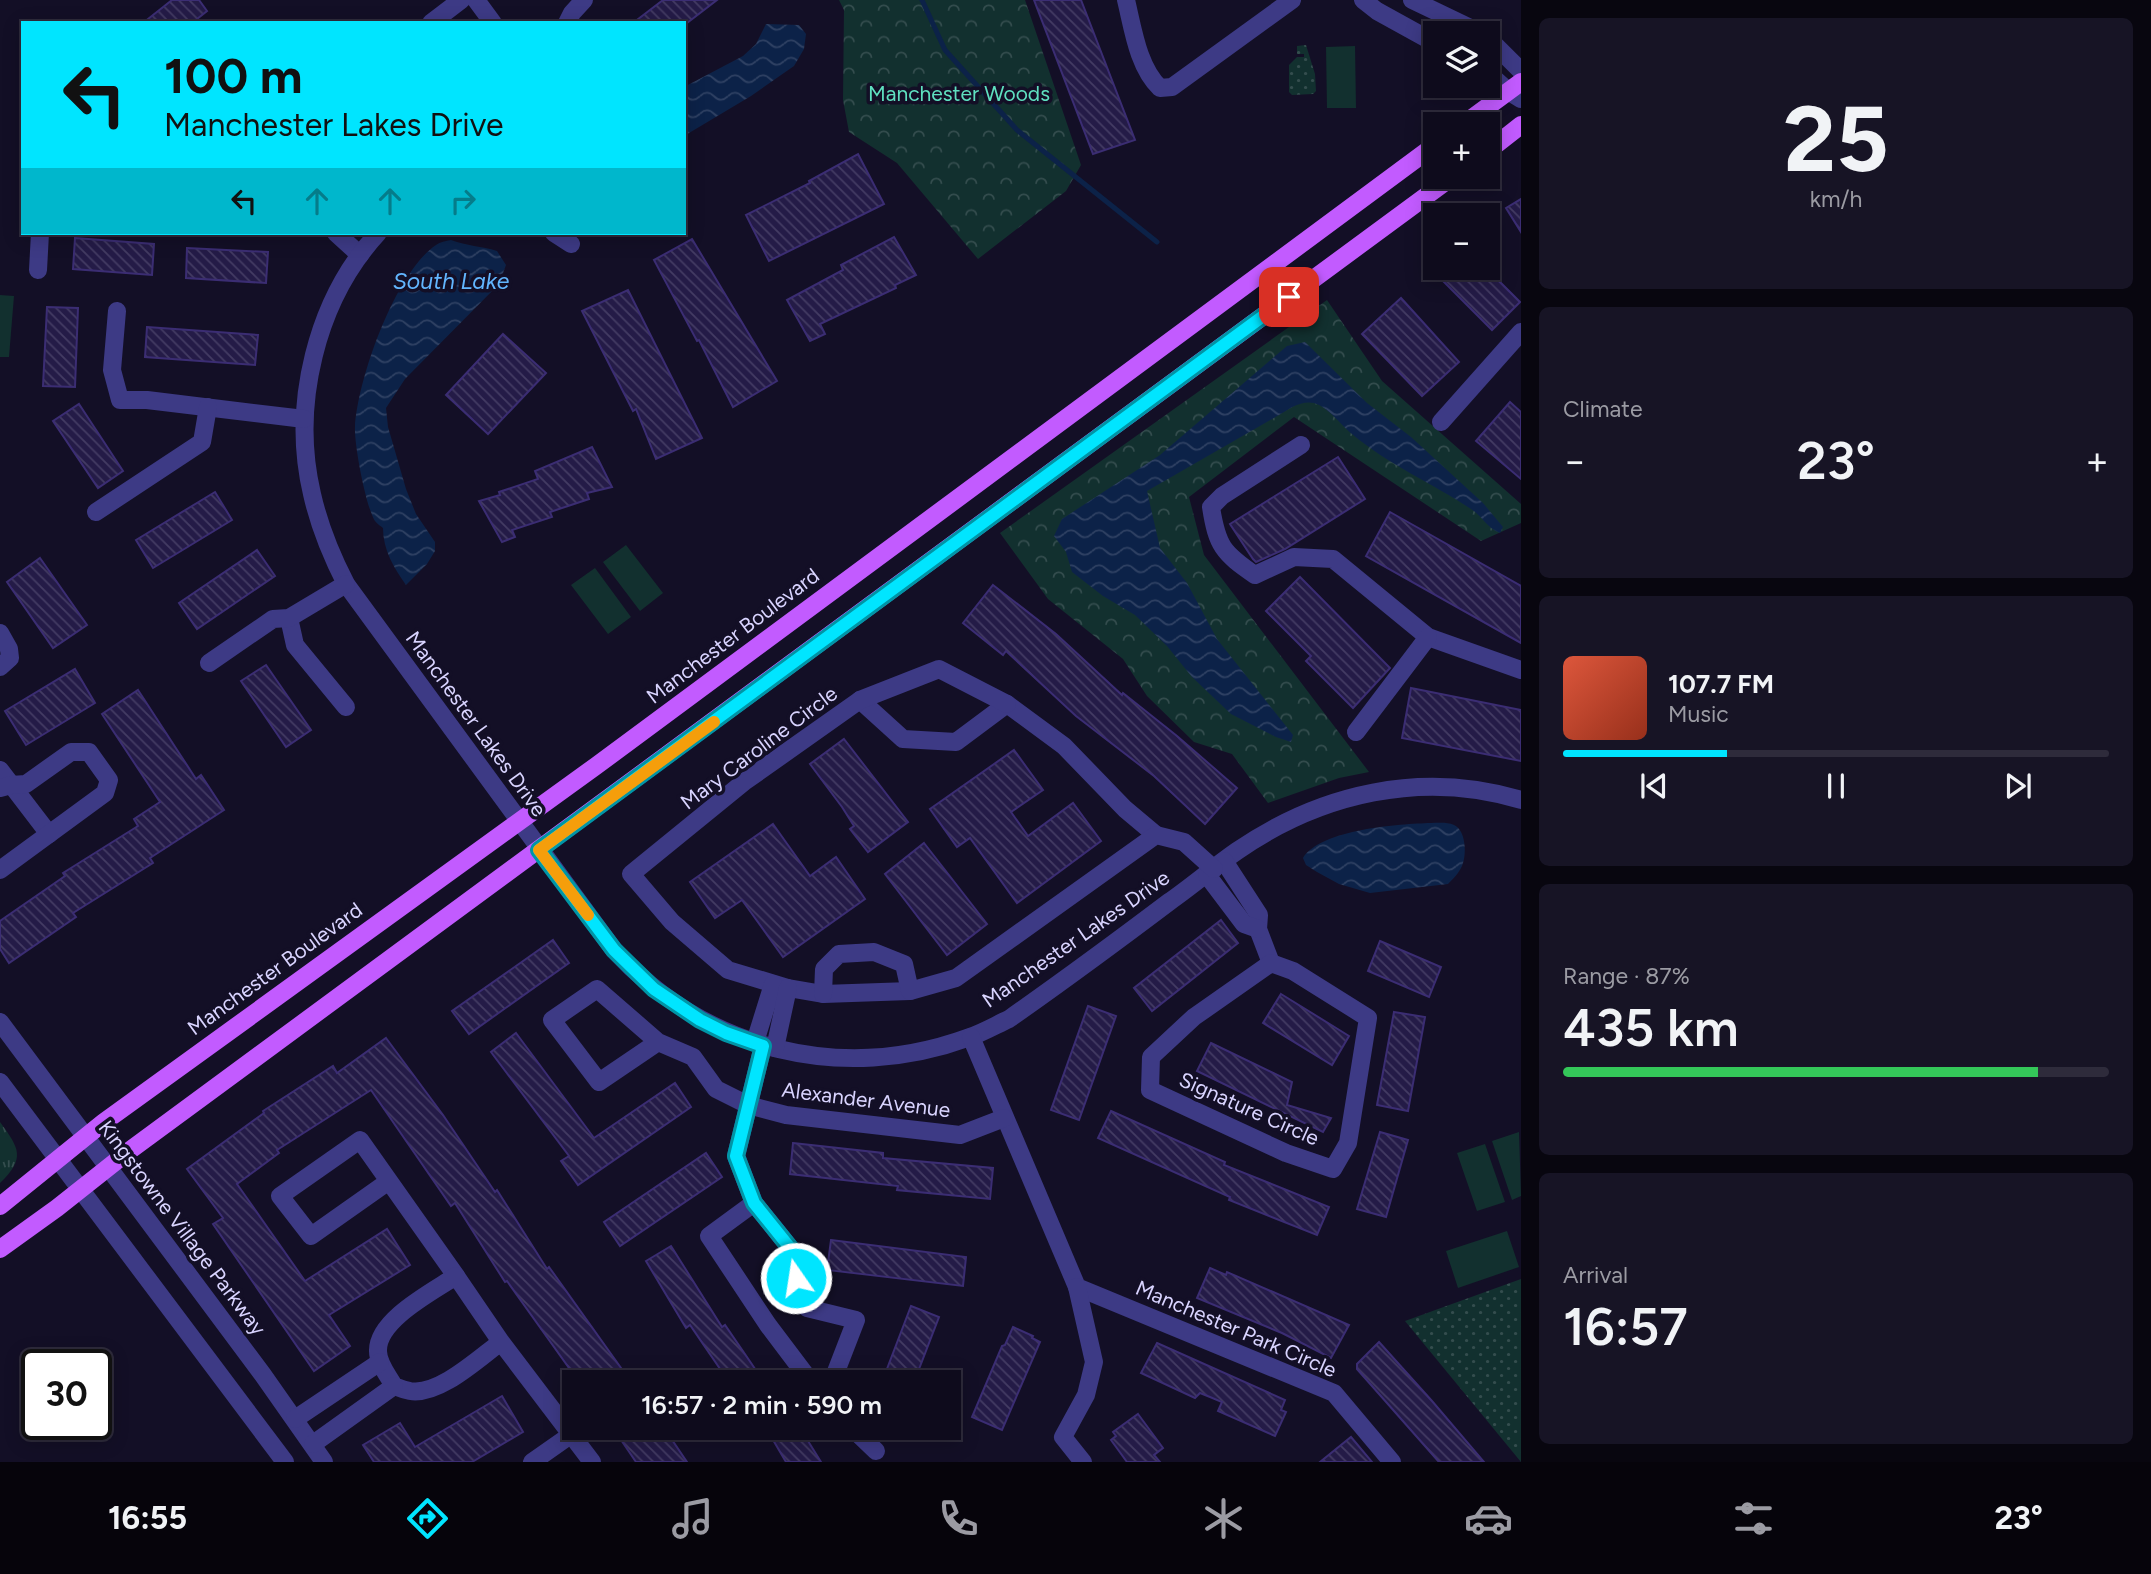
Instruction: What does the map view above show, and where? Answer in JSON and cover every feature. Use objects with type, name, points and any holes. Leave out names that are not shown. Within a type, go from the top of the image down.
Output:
[{"type":"main road","points":[[1483,112],[1517,91]]},
{"type":"main road","points":[[1500,142],[1521,125]]},
{"type":"main road","name":"Manchester Boulevard","points":[[0,1206],[86,1137],[519,822],[1423,154]]},
{"type":"main road","points":[[0,1249],[1436,189]]},
{"type":"street","points":[[434,21],[461,0]]},
{"type":"street","points":[[476,0],[492,21]]},
{"type":"street","points":[[568,21],[584,0]]},
{"type":"street","points":[[1126,0],[1139,48],[1152,80],[1160,88],[1172,88],[1292,0]]},
{"type":"street","points":[[1363,0],[1377,12],[1423,37]]},
{"type":"street","points":[[1412,0],[1456,21]]},
{"type":"street","points":[[1500,50],[1521,71]]},
{"type":"street","points":[[1500,80],[1517,91]]},
{"type":"street","points":[[38,270],[40,235]]},
{"type":"street","points":[[338,235],[360,255]]},
{"type":"street","name":"Manchester Lakes Drive","points":[[376,235],[360,255],[331,306],[311,368],[304,419],[305,453],[311,491],[319,520],[346,584],[614,950],[654,989],[700,1020],[726,1033],[818,1057],[854,1059],[916,1051],[971,1037],[1009,1019],[1215,868],[1282,824],[1319,807],[1380,790],[1412,786],[1467,787],[1521,800]]},
{"type":"street","points":[[557,235],[571,244]]},
{"type":"street","points":[[117,311],[112,370],[120,400],[147,400],[304,419]]},
{"type":"street","points":[[1441,422],[1521,332]]},
{"type":"street","points":[[96,512],[202,442],[208,407]]},
{"type":"street","points":[[1301,445],[1222,496],[1211,507],[1215,534],[1229,557],[1255,575],[1294,557],[1332,559],[1428,638],[1521,670]]},
{"type":"street","points":[[209,663],[273,619],[289,618],[346,584]]},
{"type":"street","points":[[289,618],[295,645],[346,707]]},
{"type":"street","points":[[0,633],[9,649],[10,658],[0,667]]},
{"type":"street","points":[[1356,732],[1428,638]]},
{"type":"street","name":"Mary Caroline Circle","points":[[1156,835],[956,978],[910,991],[823,994],[780,986],[728,970],[672,922],[631,874],[744,782],[860,700],[939,669],[1007,704],[1064,746],[1125,809],[1156,835],[1184,842],[1215,868]]},
{"type":"street","name":"Mary Caroline Circle","points":[[860,700],[903,739],[956,742],[1007,704]]},
{"type":"street","points":[[0,870],[105,793],[109,780],[89,752],[71,752],[26,784],[4,781]]},
{"type":"street","points":[[4,781],[49,834]]},
{"type":"street","points":[[1215,868],[1259,915],[1258,929],[1271,963]]},
{"type":"street","points":[[823,994],[824,969],[839,954],[874,952],[904,964],[910,991]]},
{"type":"street","name":"Signature Circle","points":[[1271,963],[1293,971],[1368,1018],[1348,1143],[1333,1169],[1286,1153],[1150,1090],[1151,1057],[1194,1017],[1271,963]]},
{"type":"street","points":[[780,986],[747,1105],[736,1156],[754,1203],[799,1259],[793,1297],[807,1308],[856,1320],[837,1370]]},
{"type":"street","name":"Alexander Avenue","points":[[659,1042],[599,1082],[552,1020],[597,989],[659,1042],[693,1057],[716,1089],[747,1105],[786,1115],[960,1135],[1004,1118]]},
{"type":"street","name":"Kingstowne Village Parkway","points":[[0,1022],[295,1419],[324,1462]]},
{"type":"street","points":[[971,1037],[1077,1287],[1094,1363],[1086,1395],[1063,1437],[1083,1462]]},
{"type":"street","points":[[0,1082],[285,1462]]},
{"type":"street","points":[[389,1181],[311,1236],[280,1196],[360,1140],[389,1181],[456,1276],[502,1342],[562,1421]]},
{"type":"street","points":[[754,1203],[709,1236],[768,1325],[802,1370]]},
{"type":"street","points":[[456,1276],[388,1323],[380,1336],[377,1350],[380,1362],[394,1386],[411,1392],[440,1386],[502,1342]]},
{"type":"street","name":"Manchester Park Circle","points":[[1077,1287],[1334,1393],[1392,1462]]},
{"type":"street","points":[[295,1419],[380,1362]]},
{"type":"street","points":[[313,1444],[394,1386]]},
{"type":"street","points":[[532,1462],[563,1440]]},
{"type":"street","points":[[576,1440],[592,1462]]},
{"type":"street","points":[[865,1440],[876,1451]]},
{"type":"green space","name":"Manchester Woods","points":[[839,0],[1025,0],[1081,165],[1066,191],[978,259],[897,163],[849,132],[843,100],[844,10]]},
{"type":"green space","points":[[1306,45],[1315,74],[1316,91],[1313,94],[1292,95],[1289,92],[1289,65],[1297,57],[1304,57],[1304,54],[1297,54],[1297,46]]},
{"type":"green space","points":[[1355,46],[1356,108],[1327,108],[1326,47]]},
{"type":"green space","points":[[0,295],[14,296],[9,357],[0,357]]},
{"type":"green space","points":[[1327,300],[1382,381],[1521,504],[1521,523],[1481,541],[1294,417],[1189,497],[1204,555],[1369,772],[1339,778],[1268,803],[1232,754],[1194,742],[1147,696],[1123,659],[1048,599],[1000,533]]},
{"type":"green space","points":[[626,545],[663,593],[640,611],[603,562]]},
{"type":"green space","points":[[595,568],[631,617],[608,634],[571,585]]},
{"type":"green space","points":[[0,1122],[12,1139],[17,1153],[14,1167],[0,1183]]},
{"type":"green space","points":[[1519,1132],[1521,1196],[1512,1200],[1492,1141]]},
{"type":"green space","points":[[1485,1144],[1505,1202],[1477,1211],[1457,1153]]},
{"type":"green space","points":[[1507,1231],[1519,1267],[1458,1288],[1446,1251]]},
{"type":"green space","points":[[1521,1279],[1521,1462],[1405,1321]]},
{"type":"water","points":[[766,24],[799,25],[806,34],[804,49],[794,66],[751,96],[686,135],[686,86],[743,56],[756,44]]},
{"type":"water","name":"South Lake","points":[[451,240],[497,251],[506,265],[499,284],[405,379],[386,408],[388,427],[406,489],[416,514],[435,542],[435,551],[427,564],[406,585],[390,558],[383,528],[375,521],[368,503],[361,475],[355,427],[371,355],[393,302],[406,278],[421,259],[438,244]]},
{"type":"water","points":[[1305,342],[1367,403],[1411,437],[1483,503],[1503,527],[1500,533],[1495,531],[1471,509],[1381,455],[1352,434],[1324,408],[1309,402],[1291,408],[1147,491],[1160,548],[1187,583],[1217,639],[1293,735],[1291,742],[1231,714],[1192,677],[1167,646],[1135,615],[1103,596],[1072,572],[1066,552],[1054,536],[1062,519],[1160,455],[1287,346]]},
{"type":"water","points":[[1431,823],[1454,825],[1463,837],[1464,861],[1448,884],[1370,893],[1339,884],[1306,865],[1303,858],[1312,848],[1343,834],[1382,827]]},
{"type":"building","points":[[172,0],[199,0],[207,11],[194,21],[146,21]]},
{"type":"building","points":[[663,0],[717,0],[687,23],[636,21]]},
{"type":"building","points":[[1034,0],[1081,0],[1135,140],[1093,154]]},
{"type":"building","points":[[858,154],[884,204],[769,261],[746,215],[810,183],[809,181]]},
{"type":"building","points":[[1521,199],[1521,232],[1506,208]]},
{"type":"building","points":[[894,237],[916,275],[895,285],[896,288],[820,324],[825,334],[810,341],[787,300],[843,270],[841,265]]},
{"type":"building","points":[[75,238],[154,244],[152,275],[73,269]]},
{"type":"building","points":[[692,239],[777,381],[733,407],[654,260]]},
{"type":"building","points":[[187,248],[268,252],[266,283],[186,278]]},
{"type":"building","points":[[1442,280],[1498,280],[1520,302],[1492,330]]},
{"type":"building","points":[[628,290],[702,438],[656,459],[636,409],[633,411],[582,311]]},
{"type":"building","points":[[1401,298],[1459,362],[1422,396],[1362,334]]},
{"type":"building","points":[[47,307],[78,308],[75,387],[43,386]]},
{"type":"building","points":[[147,327],[258,335],[255,365],[145,357]]},
{"type":"building","points":[[503,334],[546,373],[488,434],[446,395]]},
{"type":"building","points":[[1510,402],[1521,412],[1521,479],[1476,441]]},
{"type":"building","points":[[79,404],[123,471],[98,488],[53,421]]},
{"type":"building","points":[[592,447],[612,487],[587,493],[589,499],[550,512],[552,517],[512,530],[515,537],[502,542],[479,501],[538,479],[535,471]]},
{"type":"building","points":[[1338,457],[1365,499],[1285,549],[1256,562],[1230,524]]},
{"type":"building","points":[[215,492],[232,520],[153,568],[136,540]]},
{"type":"building","points":[[1390,512],[1521,586],[1521,643],[1366,556]]},
{"type":"building","points":[[257,550],[275,576],[197,629],[179,603]]},
{"type":"building","points":[[40,558],[87,625],[53,648],[7,582]]},
{"type":"building","points":[[1300,577],[1390,668],[1353,708],[1306,661],[1311,656],[1266,611]]},
{"type":"building","points":[[993,585],[1056,634],[1122,695],[1123,693],[1177,736],[1237,788],[1205,824],[1154,776],[1076,716],[1006,651],[1003,655],[963,623]]},
{"type":"building","points":[[266,665],[311,730],[286,747],[241,681]]},
{"type":"building","points":[[75,669],[95,703],[26,745],[5,711]]},
{"type":"building","points":[[1411,688],[1521,710],[1521,761],[1402,738]]},
{"type":"building","points":[[138,690],[196,779],[201,775],[224,810],[150,858],[153,863],[73,913],[76,917],[9,963],[0,949],[0,921],[65,876],[63,873],[138,826],[134,819],[160,802],[102,714]]},
{"type":"building","points":[[844,739],[908,822],[868,852],[850,829],[854,826],[842,807],[810,764]]},
{"type":"building","points":[[1014,750],[1043,790],[1011,812],[1028,836],[1073,803],[1101,841],[1017,903],[970,838],[957,847],[930,809]]},
{"type":"building","points":[[773,824],[810,876],[836,857],[865,899],[783,957],[742,900],[715,918],[690,882]]},
{"type":"building","points":[[924,843],[987,924],[947,955],[885,874]]},
{"type":"building","points":[[1221,920],[1238,943],[1152,1011],[1134,988]]},
{"type":"building","points":[[553,940],[569,963],[469,1034],[452,1011]]},
{"type":"building","points":[[1380,941],[1441,967],[1429,997],[1368,971]]},
{"type":"building","points":[[1281,994],[1349,1036],[1332,1065],[1263,1023]]},
{"type":"building","points":[[1088,1006],[1116,1016],[1079,1120],[1051,1110]]},
{"type":"building","points":[[1394,1012],[1425,1017],[1408,1111],[1377,1105]]},
{"type":"building","points":[[516,1033],[594,1138],[675,1083],[691,1107],[578,1185],[561,1161],[569,1156],[491,1052]]},
{"type":"building","points":[[386,1038],[495,1192],[497,1190],[547,1269],[549,1267],[622,1370],[570,1370],[507,1281],[505,1282],[455,1203],[451,1206],[371,1090],[277,1150],[279,1153],[237,1184],[305,1281],[387,1229],[410,1265],[329,1315],[350,1346],[314,1371],[213,1224],[223,1218],[187,1169],[264,1113],[263,1111],[333,1066],[337,1073]]},
{"type":"building","points":[[1211,1043],[1292,1082],[1287,1105],[1331,1118],[1323,1132],[1197,1071]]},
{"type":"building","points":[[1111,1111],[1225,1162],[1224,1165],[1329,1207],[1317,1235],[1229,1200],[1230,1197],[1098,1138]]},
{"type":"building","points":[[1380,1132],[1408,1140],[1386,1217],[1357,1209]]},
{"type":"building","points":[[793,1143],[883,1153],[883,1158],[993,1168],[990,1199],[897,1190],[898,1186],[790,1174]]},
{"type":"building","points":[[706,1153],[722,1177],[620,1246],[604,1222]]},
{"type":"building","points":[[831,1240],[966,1257],[963,1286],[827,1270]]},
{"type":"building","points":[[671,1246],[722,1327],[725,1325],[756,1370],[721,1370],[690,1325],[686,1328],[646,1261]]},
{"type":"building","points":[[1210,1268],[1226,1275],[1227,1272],[1349,1325],[1331,1358],[1282,1333],[1197,1298]]},
{"type":"building","points":[[911,1306],[939,1317],[919,1370],[887,1370]]},
{"type":"building","points":[[1013,1327],[1040,1342],[1002,1430],[972,1417],[1002,1346]]},
{"type":"building","points":[[1379,1342],[1484,1462],[1439,1462],[1357,1369],[1357,1364]]},
{"type":"building","points":[[1157,1343],[1285,1400],[1281,1410],[1286,1412],[1275,1436],[1218,1411],[1222,1402],[1200,1393],[1195,1398],[1141,1373]]},
{"type":"building","points":[[502,1396],[523,1432],[472,1462],[374,1462],[363,1445],[400,1423],[415,1447]]},
{"type":"building","points":[[1138,1414],[1163,1448],[1154,1455],[1160,1462],[1127,1462],[1111,1440],[1116,1436],[1113,1432]]},
{"type":"building","points":[[1351,1437],[1372,1462],[1320,1462]]},
{"type":"building","points":[[621,1440],[672,1440],[687,1462],[636,1462]]},
{"type":"building","points":[[773,1440],[807,1440],[821,1462],[786,1462]]},
{"type":"waterway","points":[[922,0],[945,50],[1017,130],[1157,242]]},
{"type":"slow traffic","points":[[588,915],[539,850],[714,722]]},
{"type":"route","points":[[796,1278],[799,1259],[754,1203],[736,1156],[763,1046],[700,1020],[654,989],[632,970],[539,850],[1289,297]]}]
